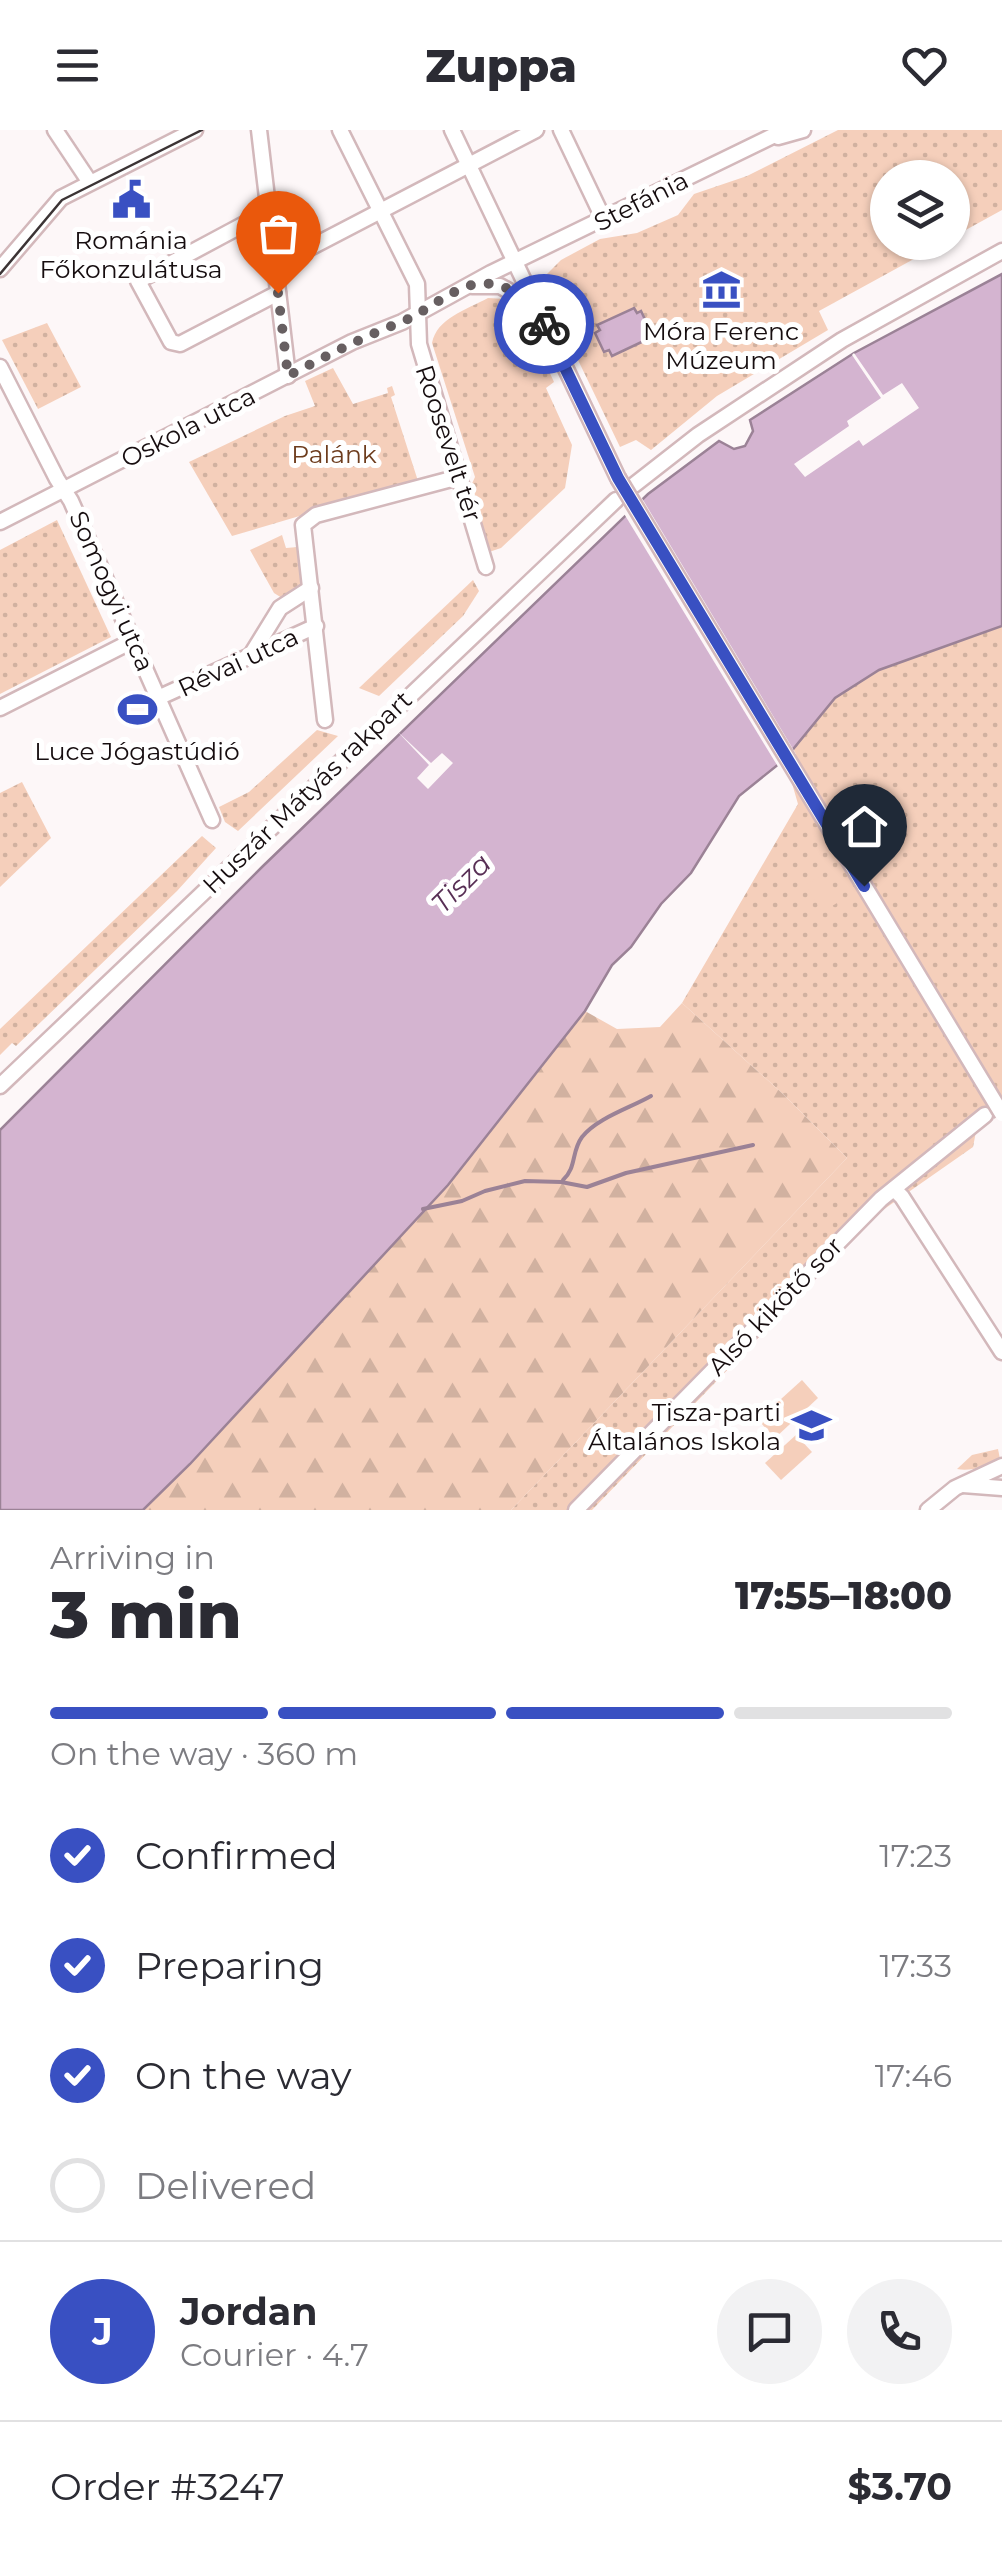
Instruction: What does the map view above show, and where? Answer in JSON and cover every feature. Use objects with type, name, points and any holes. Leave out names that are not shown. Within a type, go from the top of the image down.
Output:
[{"type":"street","points":[[54,130],[89,181]]},
{"type":"street","points":[[0,269],[53,205],[89,181],[195,130]]},
{"type":"street","points":[[259,130],[288,376]]},
{"type":"street","name":"Roosevelt tér","points":[[340,130],[417,284],[419,344],[486,567]]},
{"type":"street","points":[[452,130],[618,478],[1002,1114]]},
{"type":"street","points":[[275,266],[536,130]]},
{"type":"street","points":[[562,130],[604,220]]},
{"type":"street","name":"Stefánia","points":[[514,262],[785,130]]},
{"type":"street","name":"Stefánia","points":[[768,140],[803,130]]},
{"type":"street","points":[[270,214],[138,281],[171,342],[180,344],[278,293]]},
{"type":"street","points":[[634,485],[709,426],[842,340],[1002,252]]},
{"type":"street","points":[[420,312],[514,262]]},
{"type":"street","points":[[468,286],[500,286],[538,311]]},
{"type":"street","name":"Oskola utca","points":[[0,522],[352,342],[420,312]]},
{"type":"street","name":"Somogyi utca","points":[[0,368],[64,489],[212,820]]},
{"type":"street","points":[[324,720],[302,531],[306,522],[316,515],[459,477]]},
{"type":"street","name":"Huszár Mátyás rakpart","points":[[0,1086],[616,500]]},
{"type":"street","points":[[251,656],[280,608],[311,588]]},
{"type":"street","name":"Révai utca","points":[[160,697],[316,626]]},
{"type":"street","points":[[0,708],[134,640]]},
{"type":"street","name":"Alsó kikötő sor","points":[[576,1510],[894,1189],[985,1114]]},
{"type":"street","points":[[894,1189],[1002,1352]]},
{"type":"street","points":[[928,1510],[980,1474],[1002,1466]]},
{"type":"street","points":[[963,1485],[1002,1488]]},
{"type":"green space","points":[[838,130],[1002,130],[1002,210],[970,228],[970,160],[870,160],[870,260],[912,260],[819,311],[828,330],[717,396],[651,450],[636,440],[620,447],[550,302],[545,276],[561,260],[600,239],[637,233],[678,215],[694,194],[747,176]]},
{"type":"green space","points":[[488,298],[505,299],[519,307],[554,382],[546,388],[572,445],[565,488],[501,548],[489,552],[470,488],[475,477],[432,343],[446,321]]},
{"type":"green space","points":[[47,323],[81,387],[38,409],[2,340]]},
{"type":"green space","name":"Palánk","points":[[333,368],[353,404],[388,393],[387,388],[392,386],[395,395],[391,397],[418,481],[232,536],[189,462],[285,416],[315,406],[305,381]]},
{"type":"green space","points":[[57,520],[111,637],[0,694],[0,550]]},
{"type":"green space","points":[[282,535],[286,548],[298,547],[301,591],[282,598],[274,593],[250,550]]},
{"type":"green space","points":[[473,580],[479,591],[463,616],[379,696],[359,688]]},
{"type":"green space","points":[[1002,626],[1002,1096],[980,1111],[973,1147],[880,1212],[592,1510],[511,1510],[847,1158],[682,1003],[798,804],[785,759],[835,698],[879,670]]},
{"type":"green space","points":[[317,730],[338,736],[238,831],[225,822],[219,807],[249,792]]},
{"type":"green space","points":[[22,782],[51,838],[0,887],[0,793]]},
{"type":"green space","points":[[202,836],[216,848],[177,891],[16,1046],[12,1043],[0,1055],[0,1029]]},
{"type":"green space","points":[[820,876],[837,903],[822,912],[806,885]]},
{"type":"green space","points":[[682,1003],[847,1158],[511,1510],[143,1510],[448,1185],[585,1011],[617,1029],[660,1027]]},
{"type":"green space","points":[[802,1380],[818,1398],[775,1438],[758,1420]]},
{"type":"green space","points":[[796,1435],[812,1452],[781,1480],[765,1463]]},
{"type":"green space","points":[[998,1449],[1000,1459],[995,1462],[957,1469],[972,1455]]},
{"type":"water","name":"Tisza","points":[[1002,274],[1002,626],[879,670],[835,698],[785,759],[739,796],[691,873],[612,965],[585,1011],[448,1185],[143,1510],[0,1510],[0,1130],[262,867],[648,494],[719,441],[734,449],[745,446],[753,431],[750,420],[854,353]]},
{"type":"water","points":[[634,308],[637,313],[641,311],[650,330],[646,333],[648,339],[612,356],[609,350],[604,352],[595,333],[600,330],[597,325]]},
{"type":"pier","points":[[854,353],[883,395],[902,383],[919,408],[863,446],[859,440],[805,477],[794,464],[881,398]]},
{"type":"pier","points":[[640,495],[796,754],[780,770],[623,512]]},
{"type":"pier","points":[[397,731],[431,763],[442,753],[453,763],[428,789],[417,778],[429,765]]},
{"type":"waterway","points":[[563,1180],[588,1130],[651,1096]]},
{"type":"waterway","points":[[423,1209],[525,1181],[587,1187],[626,1173],[753,1145]]},
{"type":"tram line","points":[[0,274],[62,200],[202,130]]},
{"type":"way so far","points":[[278,293],[288,376],[468,286],[489,284],[514,292],[538,311],[544,324]]},
{"type":"place","name":"Románia Főkonzulátusa","points":[[131,199]]},
{"type":"place","name":"Móra Ferenc Múzeum","points":[[721,290]]},
{"type":"place","name":"Luce Jógastúdió","points":[[137,710]]},
{"type":"place","name":"Tisza-parti Általános Iskola","points":[[811,1426]]},
{"type":"route","points":[[544,324],[618,478],[864,886]]}]
